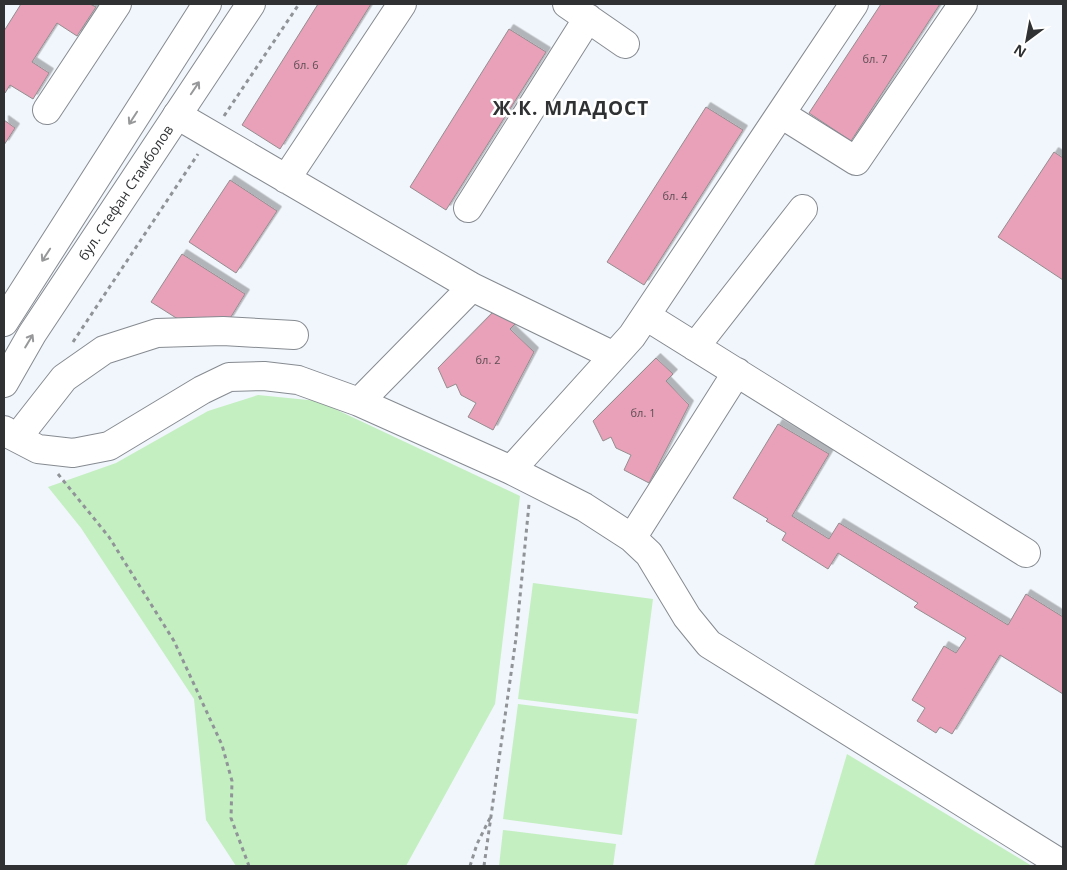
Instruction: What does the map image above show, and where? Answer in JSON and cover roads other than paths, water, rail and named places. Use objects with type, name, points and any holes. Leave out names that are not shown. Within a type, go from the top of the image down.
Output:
[{"type":"street","points":[[48,110],[117,4]]},
{"type":"street","points":[[4,322],[207,4]]},
{"type":"street","name":"бул. Стефан Стамболов","points":[[4,383],[32,334],[251,4]]},
{"type":"street","points":[[286,179],[402,4]]},
{"type":"street","points":[[521,475],[614,356],[632,336],[854,4]]},
{"type":"street","points":[[781,114],[856,161],[962,4]]},
{"type":"street","points":[[468,208],[577,11],[625,44]]},
{"type":"street","points":[[177,115],[472,287],[614,356]]},
{"type":"street","points":[[696,347],[803,209]]},
{"type":"street","points":[[359,402],[472,287]]},
{"type":"street","points":[[646,316],[1026,553]]},
{"type":"street","points":[[294,335],[223,331],[157,333],[104,350],[64,378],[42,404],[19,439],[73,453],[109,446],[202,390],[229,377],[264,376],[298,380],[359,402],[521,475],[584,507],[632,538],[649,554],[687,617],[709,644],[1063,865]]},
{"type":"street","points":[[632,538],[737,372]]},
{"type":"district","name":"Ж.К. МЛАДОСТ","points":[[571,108]]}]
